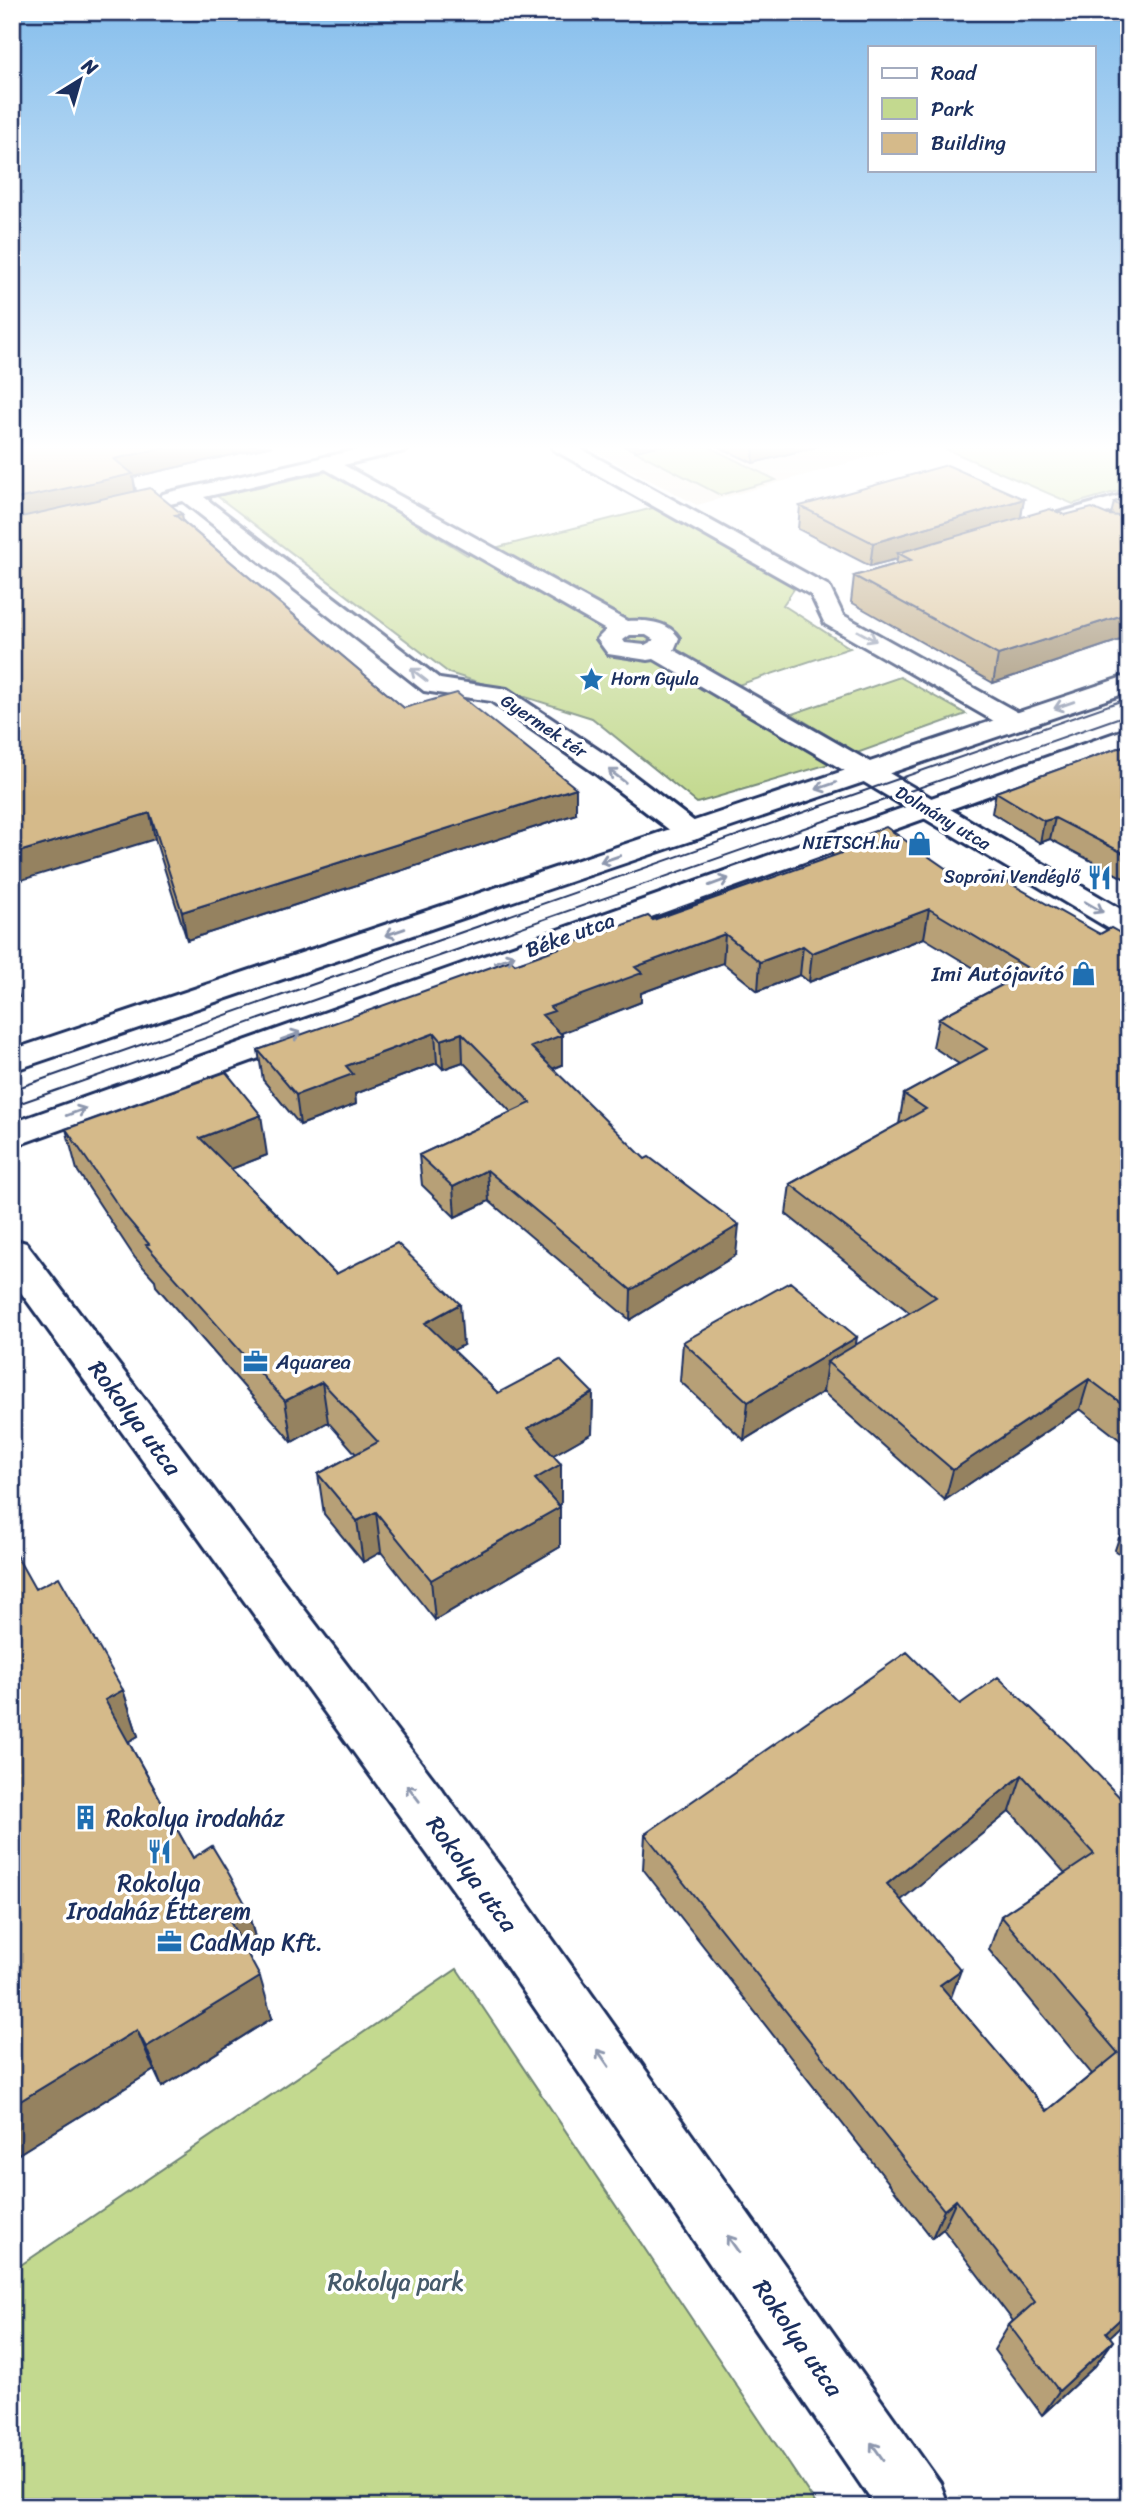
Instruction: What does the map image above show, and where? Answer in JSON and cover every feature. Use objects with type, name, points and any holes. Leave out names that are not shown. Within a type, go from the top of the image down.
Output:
[{"type":"street","name":"Gyermek tér","points":[[276,564],[433,686],[498,694],[605,767],[690,832]]},
{"type":"street","name":"Dolmány utca","points":[[507,564],[623,629],[641,628],[663,634],[667,638],[666,644],[657,650],[1129,927]]},
{"type":"street","points":[[772,564],[821,591],[833,619],[1015,722]]},
{"type":"street","points":[[821,591],[848,583]]},
{"type":"street","points":[[12,1061],[1129,682]]},
{"type":"street","name":"Béke utca","points":[[12,1136],[1129,736]]},
{"type":"street","name":"Rokolya utca","points":[[12,1252],[489,1895],[916,2507]]},
{"type":"green space","points":[[306,564],[757,564],[796,586],[783,605],[850,648],[738,685],[846,759],[697,803],[592,718],[449,673]]},
{"type":"green space","points":[[900,677],[966,714],[857,753],[792,714]]},
{"type":"green space","name":"Rokolya park","points":[[457,1969],[818,2507],[12,2507],[12,2271]]},
{"type":"building","points":[[12,564],[233,564],[404,708],[457,693],[576,788],[182,912],[150,813],[12,854]]},
{"type":"building","points":[[898,564],[1129,564],[1129,613],[998,655],[854,576]]},
{"type":"building","points":[[1129,744],[1129,856],[1055,818],[1044,821],[996,792]]},
{"type":"building","points":[[886,827],[967,883],[990,872],[1100,934],[1111,928],[1129,938],[1129,1409],[1089,1379],[953,1470],[827,1362],[936,1297],[790,1184],[926,1109],[904,1094],[987,1049],[939,1018],[1031,970],[929,909],[812,953],[803,946],[760,962],[725,934],[635,967],[642,973],[550,1007],[554,1011],[542,1015],[562,1035],[531,1047],[645,1159],[649,1157],[739,1225],[631,1290],[487,1170],[453,1187],[419,1155],[531,1103],[462,1033],[441,1040],[435,1033],[346,1066],[353,1074],[296,1095],[258,1050],[511,960],[515,964],[648,916],[653,920],[842,853],[833,846]]},
{"type":"building","points":[[226,1072],[261,1115],[200,1138],[336,1274],[397,1243],[460,1304],[425,1323],[498,1393],[560,1360],[593,1393],[528,1428],[561,1464],[535,1479],[560,1507],[431,1580],[376,1512],[357,1521],[318,1474],[378,1442],[322,1382],[285,1401],[146,1245],[149,1244],[126,1217],[66,1129]]},
{"type":"building","points":[[790,1282],[857,1337],[748,1402],[683,1342]]},
{"type":"building","points":[[1129,1531],[1129,1546],[1119,1538]]},
{"type":"building","name":"Rokolya irodaház","points":[[12,1548],[35,1589],[59,1577],[123,1690],[105,1700],[193,1858],[212,1846],[246,1905],[227,1916],[260,1977],[146,2047],[137,2030],[12,2106]]},
{"type":"building","points":[[907,1652],[960,1704],[998,1677],[1069,1744],[1129,1807],[1129,2311],[1106,2332],[1113,2341],[1059,2391],[1009,2325],[1035,2302],[956,2200],[944,2210],[645,1834]],"holes":[[[1022,1775],[1094,1854],[1001,1916],[1118,2053],[1047,2111],[940,1985],[961,1970],[887,1884]]]},
{"type":"tram line","points":[[12,1090],[1129,698]]},
{"type":"tram line","points":[[12,1106],[1129,714]]},
{"type":"place","name":"Horn Gyula","points":[[591,679]]},
{"type":"place","name":"NIETSCH.hu","points":[[920,843]]},
{"type":"place","name":"Soproni Vendéglő","points":[[1100,877]]},
{"type":"place","name":"Imi Autójavító","points":[[1084,974]]},
{"type":"place","name":"Aquarea","points":[[256,1362]]},
{"type":"place","name":"Rokolya irodaház","points":[[86,1818]]},
{"type":"place","name":"Rokolya Irodaház Étterem","points":[[159,1852]]},
{"type":"place","name":"CadMap Kft.","points":[[170,1942]]}]
